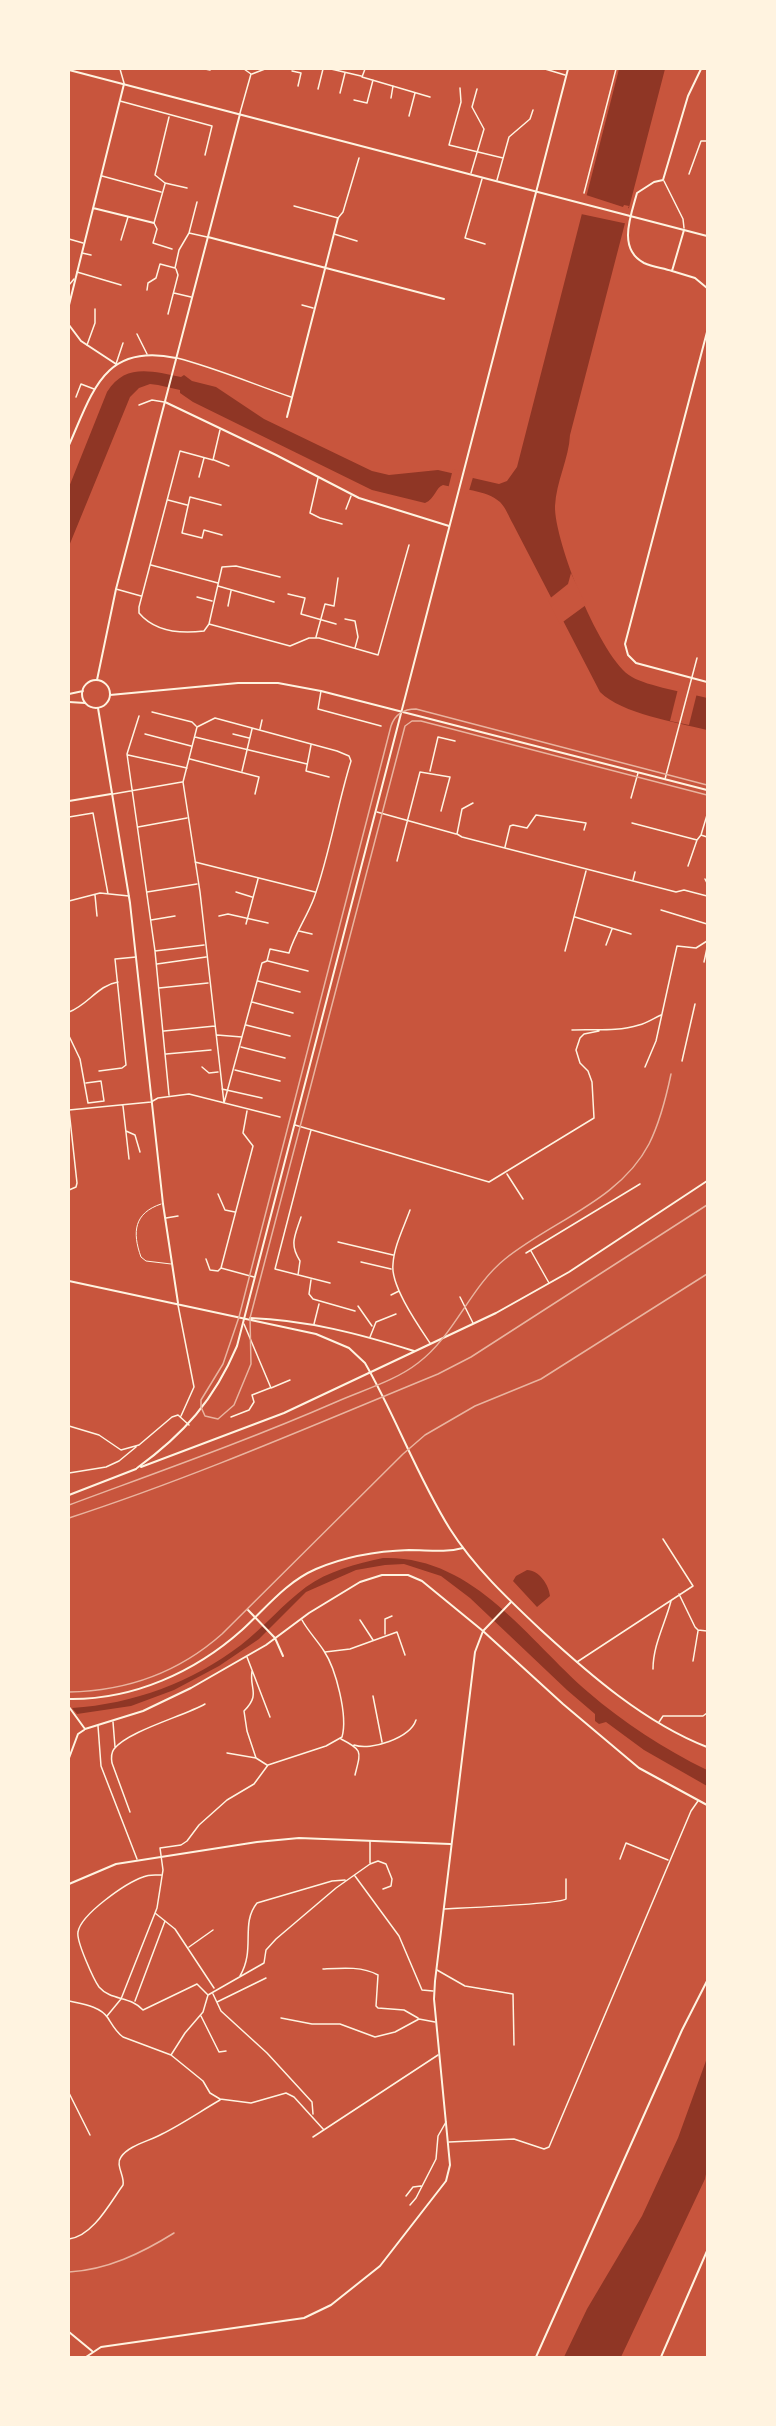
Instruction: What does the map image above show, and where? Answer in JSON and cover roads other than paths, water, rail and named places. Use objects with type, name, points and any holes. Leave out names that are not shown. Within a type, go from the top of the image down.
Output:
[{"type":"main road","points":[[137,1468],[189,1425],[227,1369],[243,1323],[568,69]]},
{"type":"main road","points":[[701,69],[688,96],[663,180],[654,182],[637,193],[627,238],[640,260],[695,278],[707,288]]},
{"type":"main road","points":[[69,70],[707,236]]},
{"type":"main road","points":[[69,305],[124,84]]},
{"type":"main road","points":[[97,680],[116,589],[240,114]]},
{"type":"main road","points":[[93,207],[153,223]]},
{"type":"main road","points":[[287,417],[338,218]]},
{"type":"main road","points":[[672,271],[684,230]]},
{"type":"main road","points":[[208,237],[444,299]]},
{"type":"main road","points":[[69,327],[87,346],[117,364]]},
{"type":"main road","points":[[707,332],[625,644],[628,656],[636,663],[707,682]]},
{"type":"main road","points":[[69,445],[94,389],[105,373],[117,364],[147,354],[176,358]]},
{"type":"main road","points":[[165,402],[351,495],[370,503],[449,526]]},
{"type":"main road","points":[[69,694],[82,691],[90,682],[97,680],[108,686],[110,695],[107,704],[98,708],[92,708],[85,703],[69,702]]},
{"type":"main road","points":[[110,695],[238,683],[278,683],[401,710],[707,790]]},
{"type":"main road","points":[[82,691],[85,703]]},
{"type":"main road","points":[[98,708],[129,896],[163,1204],[178,1303]]},
{"type":"main road","points":[[69,801],[111,794]]},
{"type":"main road","points":[[69,1495],[284,1413],[473,1324],[550,1284],[707,1181]]},
{"type":"main road","points":[[69,1281],[326,1337],[349,1348],[365,1363],[439,1511],[463,1548],[511,1602],[576,1662],[618,1696],[707,1748]]},
{"type":"main road","points":[[244,1318],[290,1319],[414,1351]]},
{"type":"main road","points":[[69,1699],[86,1700],[134,1691],[189,1667],[255,1618],[293,1582],[338,1561],[386,1552],[437,1552],[463,1548]]},
{"type":"main road","points":[[69,1758],[78,1734],[85,1729],[165,1702],[247,1656],[360,1582],[382,1575],[408,1575],[422,1581],[483,1631],[609,1744],[652,1776],[707,1805]]},
{"type":"main road","points":[[86,2357],[101,2347],[304,2318],[320,2312],[380,2266],[446,2181],[450,2165],[436,2022],[434,1991],[436,1969],[476,1652],[483,1631],[511,1602]]},
{"type":"main road","points":[[248,1610],[275,1638],[283,1656]]},
{"type":"main road","points":[[69,1707],[85,1729]]},
{"type":"main road","points":[[69,1884],[102,1869],[137,1860],[257,1842],[299,1838],[451,1844]]},
{"type":"main road","points":[[536,2357],[682,2030],[707,1981]]},
{"type":"main road","points":[[661,2357],[707,2251]]},
{"type":"main road","points":[[69,2332],[92,2351]]},
{"type":"street","points":[[80,69],[81,73]]},
{"type":"street","points":[[120,69],[124,84]]},
{"type":"street","points":[[205,69],[210,70]]},
{"type":"street","points":[[244,69],[251,74]]},
{"type":"street","points":[[251,74],[265,69]]},
{"type":"street","points":[[284,69],[301,73],[298,86]]},
{"type":"street","points":[[318,89],[323,69]]},
{"type":"street","points":[[331,69],[373,79],[430,97]]},
{"type":"street","points":[[362,77],[364,69]]},
{"type":"street","points":[[545,69],[566,75]]},
{"type":"street","points":[[584,194],[616,69]]},
{"type":"street","points":[[340,93],[345,72]]},
{"type":"street","points":[[240,114],[251,74]]},
{"type":"street","points":[[354,100],[367,104],[373,79]]},
{"type":"street","points":[[391,98],[393,85]]},
{"type":"street","points":[[460,88],[461,102],[449,145],[503,158]]},
{"type":"street","points":[[471,174],[484,129],[472,107],[477,89]]},
{"type":"street","points":[[409,116],[416,92]]},
{"type":"street","points":[[119,101],[212,126],[206,155]]},
{"type":"street","points":[[497,181],[508,137],[530,119],[533,110]]},
{"type":"street","points":[[169,116],[155,175],[165,183],[187,188]]},
{"type":"street","points":[[689,174],[701,141],[707,141]]},
{"type":"street","points":[[294,206],[338,218],[343,212],[359,158]]},
{"type":"street","points":[[101,176],[162,192]]},
{"type":"street","points":[[483,177],[465,238],[485,244]]},
{"type":"street","points":[[663,180],[682,219],[684,230]]},
{"type":"street","points":[[165,183],[153,223],[157,229],[153,243],[172,249]]},
{"type":"street","points":[[174,268],[189,233],[197,202]]},
{"type":"street","points":[[121,240],[128,216]]},
{"type":"street","points":[[189,233],[208,237]]},
{"type":"street","points":[[333,234],[357,241]]},
{"type":"street","points":[[69,239],[84,243]]},
{"type":"street","points":[[81,253],[91,255]]},
{"type":"street","points":[[147,290],[148,283],[156,278],[160,264],[174,268],[178,275],[168,315]]},
{"type":"street","points":[[76,272],[121,285]]},
{"type":"street","points":[[69,285],[75,279]]},
{"type":"street","points":[[174,293],[192,297]]},
{"type":"street","points":[[302,305],[314,308]]},
{"type":"street","points":[[87,346],[95,323],[95,309]]},
{"type":"street","points":[[137,334],[147,354]]},
{"type":"street","points":[[117,364],[123,343]]},
{"type":"street","points":[[176,358],[215,368],[292,398]]},
{"type":"street","points":[[76,397],[81,384],[94,389]]},
{"type":"street","points":[[139,405],[152,400],[165,402]]},
{"type":"street","points":[[213,460],[221,428]]},
{"type":"street","points":[[229,466],[180,451],[141,596],[139,613],[149,624],[170,631],[204,631],[209,624],[222,567],[236,566],[280,577]]},
{"type":"street","points":[[199,477],[204,458]]},
{"type":"street","points":[[318,477],[310,513],[320,519],[342,524]]},
{"type":"street","points":[[346,509],[351,495]]},
{"type":"street","points":[[221,505],[190,497],[182,533],[202,538],[204,530],[222,535]]},
{"type":"street","points":[[167,500],[188,505]]},
{"type":"street","points":[[209,624],[290,646],[315,638],[378,655],[409,545]]},
{"type":"street","points":[[150,565],[274,602]]},
{"type":"street","points":[[315,638],[325,604],[334,606],[338,578]]},
{"type":"street","points":[[116,589],[141,596]]},
{"type":"street","points":[[228,606],[232,590]]},
{"type":"street","points":[[288,594],[305,598],[301,614],[336,624]]},
{"type":"street","points":[[197,597],[213,601]]},
{"type":"street","points":[[345,619],[355,621],[358,637],[355,649]]},
{"type":"street","points":[[665,779],[697,658]]},
{"type":"street","points":[[321,691],[318,709],[381,726]]},
{"type":"street","points":[[152,712],[192,722],[197,727]]},
{"type":"street","points":[[139,716],[127,754],[155,951],[170,1095]]},
{"type":"street","points":[[197,727],[215,718],[337,751],[349,756],[351,761],[316,893],[304,923],[289,953],[270,949],[267,961]]},
{"type":"street","points":[[260,730],[262,720]]},
{"type":"street","points":[[197,727],[183,782],[198,883],[224,1103]]},
{"type":"street","points":[[242,772],[252,728]]},
{"type":"street","points":[[145,734],[192,747]]},
{"type":"street","points":[[233,734],[249,739]]},
{"type":"street","points":[[195,737],[308,764]]},
{"type":"street","points":[[430,772],[438,737],[455,741]]},
{"type":"street","points":[[312,744],[306,771],[329,777]]},
{"type":"street","points":[[127,754],[187,768]]},
{"type":"street","points":[[189,759],[259,777],[255,794]]},
{"type":"street","points":[[397,861],[418,774],[423,771],[450,777],[441,811]]},
{"type":"street","points":[[631,798],[638,772]]},
{"type":"street","points":[[111,794],[183,782]]},
{"type":"street","points":[[457,834],[462,809],[473,803]]},
{"type":"street","points":[[375,812],[408,819],[468,839],[586,870],[676,892],[684,890],[707,896]]},
{"type":"street","points":[[69,817],[93,813],[108,894]]},
{"type":"street","points":[[505,848],[510,826],[527,828],[536,815],[583,822],[586,826],[585,830]]},
{"type":"street","points":[[688,866],[707,815]]},
{"type":"street","points":[[137,827],[188,818]]},
{"type":"street","points":[[632,823],[697,840]]},
{"type":"street","points":[[701,836],[707,837]]},
{"type":"street","points":[[195,862],[316,893]]},
{"type":"street","points":[[565,951],[586,870]]},
{"type":"street","points":[[633,881],[635,872]]},
{"type":"street","points":[[246,924],[258,878]]},
{"type":"street","points":[[705,879],[707,883]]},
{"type":"street","points":[[147,892],[198,883]]},
{"type":"street","points":[[236,892],[253,897]]},
{"type":"street","points":[[69,901],[95,894],[129,896]]},
{"type":"street","points":[[95,894],[97,916]]},
{"type":"street","points":[[661,910],[707,924]]},
{"type":"street","points":[[219,916],[228,915],[268,923]]},
{"type":"street","points":[[150,920],[175,916]]},
{"type":"street","points":[[574,917],[631,934]]},
{"type":"street","points":[[606,945],[612,928]]},
{"type":"street","points":[[298,931],[312,934]]},
{"type":"street","points":[[645,1067],[651,1055],[662,1015],[677,946],[696,948],[707,941]]},
{"type":"street","points":[[155,951],[205,945]]},
{"type":"street","points":[[704,962],[707,948]]},
{"type":"street","points":[[99,1071],[122,1068],[126,1065],[116,959],[137,957]]},
{"type":"street","points":[[156,964],[206,957]]},
{"type":"street","points":[[224,1103],[262,963],[267,961],[308,971]]},
{"type":"street","points":[[257,981],[300,992]]},
{"type":"street","points":[[69,1012],[80,1008],[104,985],[118,982]]},
{"type":"street","points":[[159,988],[209,983]]},
{"type":"street","points":[[251,1002],[293,1013]]},
{"type":"street","points":[[682,1061],[695,1004]]},
{"type":"street","points":[[294,1124],[489,1182],[594,1118],[592,1082],[588,1071],[580,1063],[576,1050],[584,1034],[636,1026],[662,1015]]},
{"type":"street","points":[[246,1024],[290,1036]]},
{"type":"street","points":[[163,1031],[215,1026]]},
{"type":"street","points":[[572,1030],[599,1031]]},
{"type":"street","points":[[216,1034],[242,1037]]},
{"type":"street","points":[[69,1036],[80,1059],[88,1103],[104,1101],[101,1081],[86,1083]]},
{"type":"street","points":[[240,1047],[285,1058]]},
{"type":"street","points":[[165,1054],[211,1050]]},
{"type":"street","points":[[202,1067],[209,1073],[219,1071]]},
{"type":"street","points":[[234,1069],[280,1081]]},
{"type":"street","points":[[221,1089],[262,1098]]},
{"type":"street","points":[[69,1190],[77,1184],[69,1110],[151,1102],[170,1095],[195,1095],[280,1117]]},
{"type":"street","points":[[122,1105],[129,1159]]},
{"type":"street","points":[[206,1258],[210,1270],[218,1271],[221,1268],[253,1146],[243,1133],[247,1110]]},
{"type":"street","points":[[311,1129],[275,1269],[330,1283]]},
{"type":"street","points":[[125,1131],[135,1135],[140,1152]]},
{"type":"street","points":[[506,1173],[523,1199]]},
{"type":"street","points":[[526,1253],[640,1184]]},
{"type":"street","points":[[218,1194],[225,1210],[236,1213]]},
{"type":"street","points":[[410,1210],[394,1255],[392,1270],[406,1304],[430,1344]]},
{"type":"street","points":[[165,1218],[178,1216]]},
{"type":"street","points":[[298,1276],[300,1262],[293,1251],[293,1245],[301,1217]]},
{"type":"street","points":[[338,1242],[394,1255]]},
{"type":"street","points":[[531,1250],[550,1284]]},
{"type":"street","points":[[361,1262],[392,1270]]},
{"type":"street","points":[[221,1268],[255,1278]]},
{"type":"street","points":[[311,1279],[309,1294],[320,1302],[355,1311]]},
{"type":"street","points":[[391,1294],[400,1291]]},
{"type":"street","points":[[460,1297],[473,1324]]},
{"type":"street","points":[[314,1324],[320,1302]]},
{"type":"street","points":[[178,1303],[194,1387],[180,1417]]},
{"type":"street","points":[[358,1306],[372,1326]]},
{"type":"street","points":[[370,1338],[372,1326],[376,1322],[396,1314]]},
{"type":"street","points":[[243,1323],[271,1388]]},
{"type":"street","points":[[231,1417],[249,1410],[254,1402],[252,1395],[290,1380]]},
{"type":"street","points":[[69,1473],[106,1467],[119,1461],[172,1417],[180,1417],[189,1425]]},
{"type":"street","points":[[69,1426],[99,1435],[121,1450],[139,1445]]},
{"type":"street","points":[[576,1662],[693,1586],[663,1539]]},
{"type":"street","points":[[679,1594],[698,1630],[693,1661]]},
{"type":"street","points":[[653,1669],[653,1657],[660,1638],[660,1630],[671,1600]]},
{"type":"street","points":[[385,1635],[385,1619],[392,1616]]},
{"type":"street","points":[[107,2016],[121,1999],[154,1913],[162,1875],[160,1848],[181,1845],[187,1841],[199,1825],[227,1800],[254,1784],[267,1765],[326,1746],[340,1738],[345,1726],[342,1701],[324,1652],[301,1620]]},
{"type":"street","points":[[360,1620],[371,1634],[373,1641]]},
{"type":"street","points":[[698,1630],[707,1631]]},
{"type":"street","points":[[324,1652],[350,1649],[397,1632],[405,1655]]},
{"type":"street","points":[[247,1656],[270,1717]]},
{"type":"street","points":[[252,1671],[254,1694],[250,1705],[244,1711],[247,1731],[256,1758]]},
{"type":"street","points":[[374,1696],[377,1727],[382,1743]]},
{"type":"street","points":[[115,1748],[148,1728],[205,1704]]},
{"type":"street","points":[[659,1722],[663,1716],[703,1716],[707,1713]]},
{"type":"street","points":[[340,1738],[363,1747],[382,1743],[410,1731],[417,1720]]},
{"type":"street","points":[[113,1721],[115,1748],[111,1756],[112,1762],[130,1812]]},
{"type":"street","points":[[98,1726],[101,1766],[137,1860]]},
{"type":"street","points":[[354,1745],[360,1755],[355,1775]]},
{"type":"street","points":[[227,1753],[256,1758],[267,1765]]},
{"type":"street","points":[[448,2142],[514,2139],[544,2149],[549,2147],[669,1861],[698,1801]]},
{"type":"street","points":[[370,1840],[370,1864]]},
{"type":"street","points":[[620,1859],[626,1843],[669,1861]]},
{"type":"street","points":[[208,1995],[264,1963],[267,1950],[276,1939],[346,1880],[370,1864],[384,1863],[388,1868],[392,1884],[383,1889]]},
{"type":"street","points":[[162,1875],[142,1877],[101,1903],[78,1932],[81,1950],[97,1985],[102,1990],[121,1999],[135,2002],[145,2010],[197,1984],[208,1995]]},
{"type":"street","points":[[354,1876],[399,1936],[422,1990],[434,1991]]},
{"type":"street","points":[[443,1910],[530,1902],[560,1902],[566,1899],[566,1879]]},
{"type":"street","points":[[239,1977],[249,1953],[248,1919],[257,1903],[332,1881],[346,1880]]},
{"type":"street","points":[[154,1913],[175,1929],[215,1990]]},
{"type":"street","points":[[135,2002],[165,1921]]},
{"type":"street","points":[[188,1948],[213,1930]]},
{"type":"street","points":[[323,1969],[345,1967],[372,1972],[378,1975],[376,2006],[378,2008],[404,2010],[419,2019],[436,2022]]},
{"type":"street","points":[[436,1969],[445,1972],[465,1986],[513,1994],[515,1998],[514,2044]]},
{"type":"street","points":[[216,2002],[266,1978]]},
{"type":"street","points":[[213,1993],[221,2011],[267,2053],[312,2102],[314,2117]]},
{"type":"street","points":[[171,2055],[206,2007],[208,1995]]},
{"type":"street","points":[[69,2001],[97,2009],[107,2016],[123,2037],[171,2055],[203,2081],[210,2093],[220,2099],[250,2103],[286,2094],[294,2097],[324,2130]]},
{"type":"street","points":[[201,2015],[219,2052],[226,2051]]},
{"type":"street","points":[[281,2018],[312,2024],[334,2022],[375,2037],[401,2030],[419,2019]]},
{"type":"street","points":[[313,2137],[439,2054]]},
{"type":"street","points":[[69,2093],[90,2135]]},
{"type":"street","points":[[69,2239],[86,2232],[123,2185],[124,2179],[119,2163],[121,2157],[220,2099]]},
{"type":"street","points":[[410,2205],[417,2198],[436,2159],[437,2140],[446,2122]]},
{"type":"street","points":[[406,2196],[413,2187],[422,2186]]},
{"type":"street","points":[[69,2337],[76,2338]]},
{"type":"lane","points":[[163,1204],[147,1210],[139,1221],[135,1234],[141,1257],[147,1261],[172,1264]]},
{"type":"tram line","points":[[707,785],[416,709],[404,711],[395,718],[391,726],[239,1317],[223,1364],[201,1400],[205,1416],[218,1419],[234,1405],[251,1364],[250,1318],[405,726],[412,721],[421,721],[707,795]]},
{"type":"railway","points":[[69,1505],[270,1429],[389,1380],[418,1363],[442,1339],[493,1270],[523,1245],[603,1195],[636,1163],[649,1144],[656,1127],[671,1074]]},
{"type":"railway","points":[[69,1518],[209,1468],[438,1374],[471,1357],[707,1205]]},
{"type":"railway","points":[[69,1692],[111,1688],[151,1677],[170,1669],[205,1648],[425,1435],[475,1406],[541,1379],[707,1274]]},
{"type":"railway","points":[[69,2272],[97,2268],[124,2259],[174,2233]]}]
